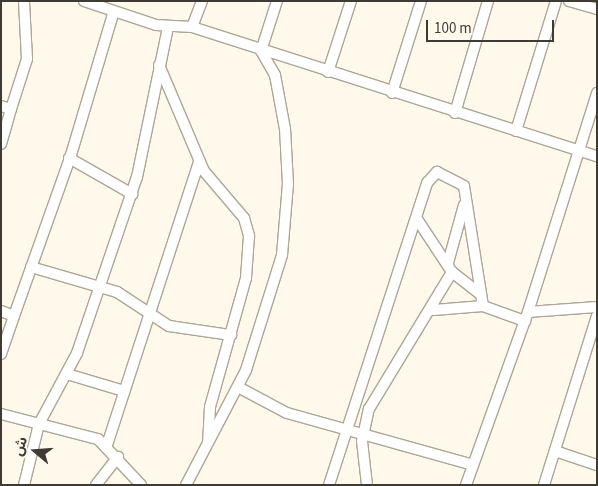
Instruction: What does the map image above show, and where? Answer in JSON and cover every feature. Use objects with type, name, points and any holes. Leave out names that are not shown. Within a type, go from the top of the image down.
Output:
[{"type":"street","points":[[1,144],[6,108],[27,54],[24,1]]},
{"type":"street","points":[[84,1],[168,27],[192,27],[260,51],[597,156]]},
{"type":"street","points":[[192,27],[202,1]]},
{"type":"street","points":[[260,51],[277,1]]},
{"type":"street","points":[[328,72],[351,1]]},
{"type":"street","points":[[392,93],[421,1]]},
{"type":"street","points":[[455,112],[488,1]]},
{"type":"street","points":[[516,132],[556,1]]},
{"type":"street","points":[[569,1],[597,9]]},
{"type":"street","points":[[1,354],[69,158],[114,11]]},
{"type":"street","points":[[24,485],[39,424],[67,374],[132,194],[155,109],[159,65],[168,27]]},
{"type":"street","points":[[186,485],[238,387],[274,289],[288,208],[282,101],[275,75],[260,51]]},
{"type":"street","points":[[159,65],[200,162],[244,218],[249,236],[246,278],[210,407],[208,442]]},
{"type":"street","points":[[466,485],[526,316],[581,151],[597,93]]},
{"type":"street","points":[[69,158],[132,194]]},
{"type":"street","points":[[107,445],[200,162]]},
{"type":"street","points":[[329,485],[417,219],[427,183],[437,172],[464,186],[483,306]]},
{"type":"street","points":[[371,484],[363,434],[381,386],[434,310],[450,268],[465,199]]},
{"type":"street","points":[[417,219],[450,268],[481,295]]},
{"type":"street","points":[[31,267],[124,295],[149,316],[175,328],[231,334]]},
{"type":"street","points":[[434,310],[483,306],[526,316],[597,307]]},
{"type":"street","points":[[1,311],[14,316]]},
{"type":"street","points":[[544,485],[597,316]]},
{"type":"street","points":[[67,374],[124,391]]},
{"type":"street","points":[[238,387],[281,411],[473,465]]},
{"type":"street","points":[[1,414],[107,445],[142,485]]},
{"type":"street","points":[[555,451],[597,466]]},
{"type":"street","points":[[96,485],[118,457]]}]
